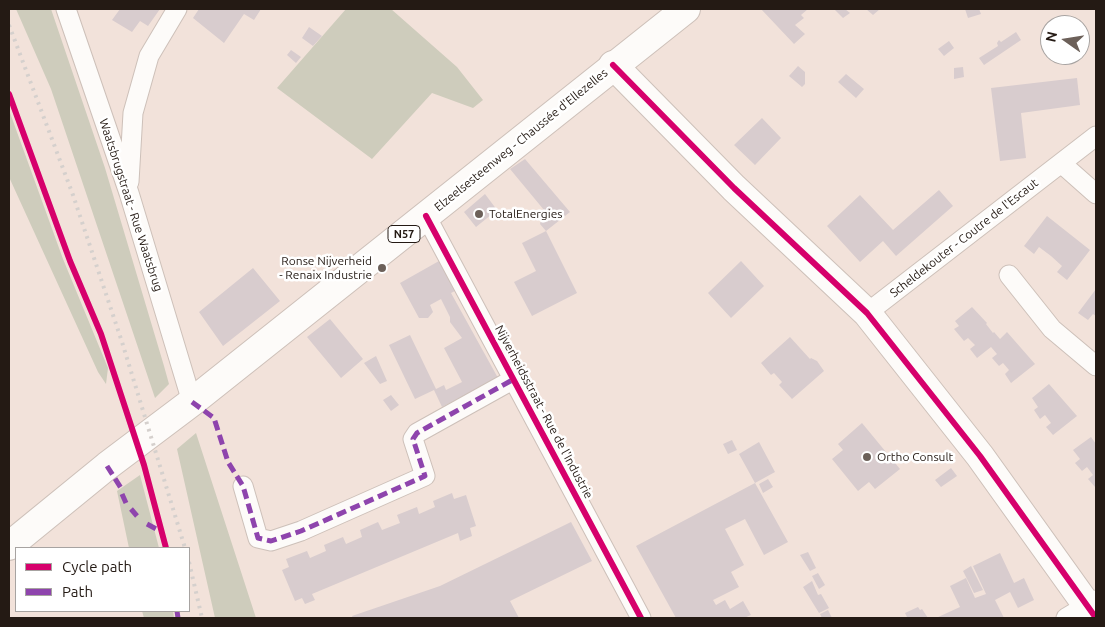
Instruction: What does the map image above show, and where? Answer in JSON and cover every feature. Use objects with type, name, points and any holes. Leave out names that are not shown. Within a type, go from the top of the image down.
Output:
[{"type":"main road","name":"Elzeelsesteenweg - Chaussée d'Ellezelles","points":[[192,402],[614,64],[686,9]]},
{"type":"main road","points":[[614,64],[734,188],[867,313],[980,456],[1087,611]]},
{"type":"main road","name":"N57","points":[[9,546],[107,466],[192,402]]},
{"type":"street","name":"Waatsbrugstraat - Rue Waatsbrug","points":[[66,9],[129,193],[192,402]]},
{"type":"street","points":[[129,193],[133,113],[149,56],[177,9]]},
{"type":"street","name":"Scheldekouter - Coutre de l'Escaut","points":[[867,313],[1096,136]]},
{"type":"street","points":[[1061,163],[1096,194]]},
{"type":"street","name":"Nijverheidsstraat - Rue de l'Industrie","points":[[426,216],[640,618]]},
{"type":"street","points":[[1009,275],[1052,330],[1096,366]]},
{"type":"street","name":"Nijverheidsstraat - Rue de l'Industrie","points":[[243,486],[258,538],[271,541],[302,530],[425,476],[425,471],[413,439],[417,433],[514,379]]},
{"type":"shaded area","points":[[16,9],[51,9],[105,168],[169,384],[155,398],[51,89]]},
{"type":"shaded area","points":[[346,9],[391,9],[457,67],[483,100],[473,108],[432,93],[372,159],[277,88]]},
{"type":"shaded area","points":[[9,110],[63,259],[108,368],[106,384],[98,372],[9,177]]},
{"type":"shaded area","points":[[196,433],[256,618],[215,618],[177,449]]},
{"type":"shaded area","points":[[140,475],[159,547],[129,547],[117,491]]},
{"type":"shaded area","points":[[142,612],[173,612],[174,618],[144,618]]},
{"type":"building","points":[[120,9],[160,9],[148,26],[140,21],[132,32],[112,20]]},
{"type":"building","points":[[199,9],[261,9],[254,20],[244,14],[224,43],[193,18]]},
{"type":"building","points":[[761,9],[808,9],[801,15],[804,18],[795,25],[805,34],[794,44]]},
{"type":"building","points":[[845,9],[850,13],[843,18],[835,10]]},
{"type":"building","points":[[866,9],[880,9],[873,15]]},
{"type":"building","points":[[965,9],[979,9],[981,14],[968,18]]},
{"type":"building","points":[[309,27],[322,36],[313,46],[302,38]]},
{"type":"building","points":[[1016,32],[1021,40],[984,65],[979,58],[998,46],[999,40],[1001,42]]},
{"type":"building","points":[[949,41],[954,48],[944,56],[938,49]]},
{"type":"building","points":[[291,50],[301,57],[296,63],[287,55]]},
{"type":"building","points":[[798,66],[805,72],[805,84],[802,87],[789,76]]},
{"type":"building","points":[[963,67],[964,77],[954,79],[954,68]]},
{"type":"building","points":[[846,74],[864,89],[856,98],[838,82]]},
{"type":"building","points":[[1077,78],[1080,105],[1021,113],[1026,158],[1000,161],[991,88]]},
{"type":"building","points":[[762,118],[781,138],[755,165],[734,145]]},
{"type":"building","points":[[525,159],[570,212],[546,231],[540,224],[544,210],[510,169]]},
{"type":"building","points":[[939,190],[953,206],[896,256],[883,241],[860,262],[827,226],[860,195],[893,230]]},
{"type":"building","points":[[485,194],[497,210],[476,227],[464,212]]},
{"type":"building","points":[[1047,216],[1090,250],[1067,280],[1057,272],[1062,266],[1051,256],[1039,247],[1034,254],[1024,246]]},
{"type":"building","points":[[546,231],[577,293],[532,316],[514,282],[536,271],[522,243]]},
{"type":"building","points":[[439,261],[455,291],[451,293],[498,378],[442,407],[434,390],[415,399],[389,345],[410,335],[436,389],[444,385],[446,390],[462,382],[444,348],[462,338],[450,322],[450,317],[441,299],[430,305],[433,312],[428,318],[419,318],[400,283]]},
{"type":"building","points":[[741,261],[764,286],[731,318],[708,293]]},
{"type":"building","points":[[253,268],[280,301],[223,346],[199,312]]},
{"type":"building","points":[[1096,289],[1096,316],[1093,314],[1088,320],[1078,313]]},
{"type":"building","points":[[972,307],[987,323],[993,333],[1000,339],[1007,332],[1035,364],[1011,383],[1005,374],[1009,370],[1003,363],[999,366],[992,358],[997,354],[991,347],[977,358],[970,349],[975,345],[968,338],[964,341],[954,329],[959,326],[955,321]]},
{"type":"building","points":[[330,319],[363,359],[341,378],[307,337]]},
{"type":"building","points":[[790,337],[810,359],[817,361],[824,371],[792,399],[779,385],[782,382],[774,373],[771,375],[761,363]]},
{"type":"building","points":[[376,356],[387,381],[380,384],[364,363]]},
{"type":"building","points":[[1049,384],[1077,416],[1053,435],[1046,427],[1051,423],[1045,415],[1040,419],[1034,410],[1038,407],[1032,398]]},
{"type":"building","points":[[391,395],[399,405],[391,411],[383,400]]},
{"type":"building","points":[[862,423],[900,469],[875,489],[869,482],[858,491],[832,459],[843,450],[838,444]]},
{"type":"building","points":[[1091,437],[1096,444],[1095,487],[1088,479],[1093,475],[1087,467],[1082,471],[1075,463],[1080,459],[1073,450]]},
{"type":"building","points":[[732,440],[737,450],[728,454],[723,444]]},
{"type":"building","points":[[759,442],[775,472],[755,483],[739,454]]},
{"type":"building","points":[[951,468],[957,476],[941,487],[935,480]]},
{"type":"building","points":[[768,479],[773,487],[763,493],[759,484]]},
{"type":"building","points":[[755,483],[788,542],[764,555],[745,519],[725,529],[744,565],[731,572],[739,587],[713,600],[716,605],[725,600],[730,609],[743,601],[751,615],[744,618],[676,618],[636,546]]},
{"type":"building","points":[[452,493],[454,499],[466,495],[476,526],[470,528],[472,536],[460,541],[458,533],[312,594],[315,600],[305,604],[302,598],[295,601],[282,570],[289,567],[286,559],[307,551],[310,558],[326,551],[324,545],[343,537],[346,544],[362,537],[360,530],[378,522],[382,530],[400,523],[397,515],[417,507],[419,514],[435,507],[433,501]]},
{"type":"building","points":[[571,522],[592,561],[510,601],[519,618],[353,618],[352,616],[440,586]]},
{"type":"building","points":[[808,552],[816,568],[810,571],[800,555]]},
{"type":"building","points":[[1000,553],[1014,583],[1024,578],[1034,600],[1018,608],[1010,592],[995,600],[1004,618],[936,618],[960,607],[950,586],[966,578],[975,598],[986,594],[973,566]]},
{"type":"building","points":[[971,566],[983,590],[974,593],[963,571]]},
{"type":"building","points":[[818,573],[825,585],[819,589],[812,576]]},
{"type":"building","points":[[812,581],[818,595],[821,594],[829,608],[819,613],[803,587]]},
{"type":"building","points":[[918,607],[920,610],[922,609],[928,618],[904,618],[907,617],[905,613]]},
{"type":"building","points":[[828,610],[832,618],[822,618],[820,614]]},
{"type":"railway","points":[[9,25],[73,195],[122,342],[185,547]]},
{"type":"railway","points":[[190,566],[202,618]]},
{"type":"marked path","points":[[192,402],[214,418],[228,462],[243,486],[258,538],[271,541],[301,531],[425,476],[413,439],[417,433],[514,379]]},
{"type":"marked path","points":[[107,466],[121,488]]},
{"type":"marked path","points":[[122,494],[126,503]]},
{"type":"marked path","points":[[131,509],[137,516]]},
{"type":"marked path","points":[[147,524],[162,532]]},
{"type":"marked path","points":[[177,612],[178,618]]},
{"type":"cycle path","points":[[613,65],[734,188],[867,313],[980,456],[1096,618]]},
{"type":"cycle path","points":[[9,94],[70,261],[101,334],[144,465],[166,547]]},
{"type":"cycle path","points":[[426,216],[641,618]]},
{"type":"place","name":"TotalEnergies","points":[[479,214]]},
{"type":"place","name":"Ronse Nijverheid - Renaix Industrie","points":[[382,268]]},
{"type":"place","name":"Ortho Consult","points":[[867,457]]}]
